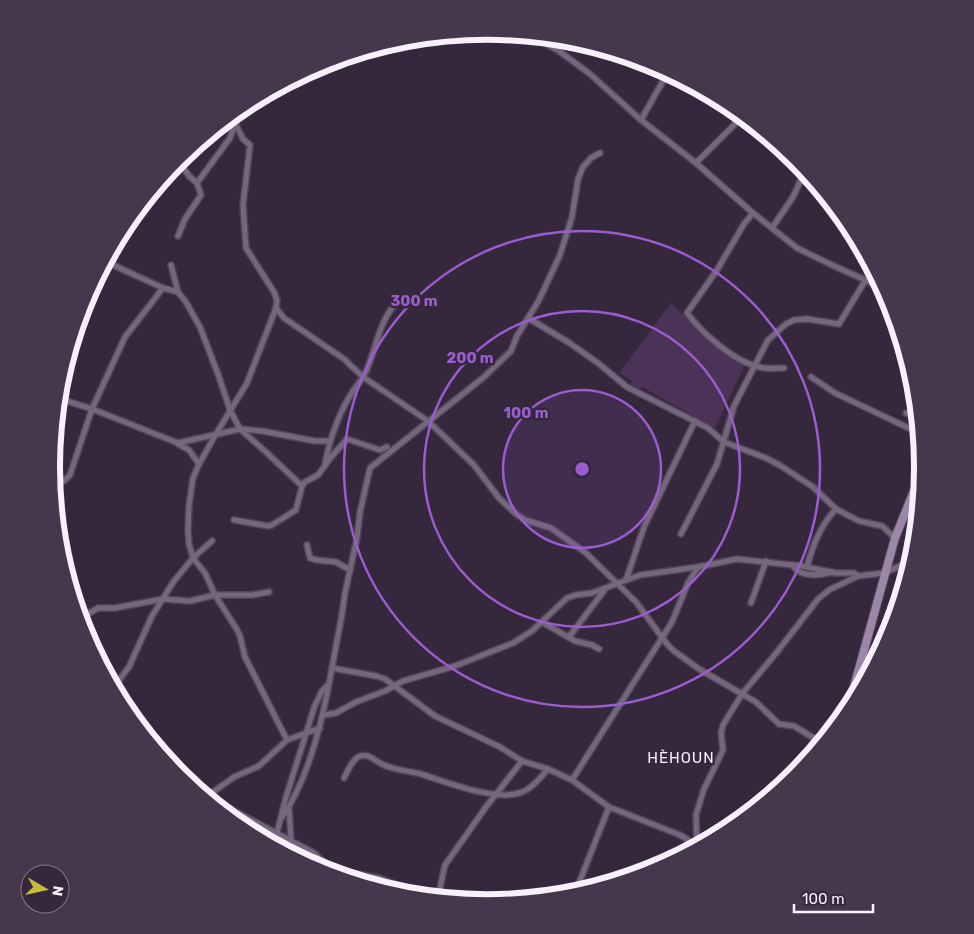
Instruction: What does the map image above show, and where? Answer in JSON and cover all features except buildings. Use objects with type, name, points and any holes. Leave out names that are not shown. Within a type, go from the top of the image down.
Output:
[{"type":"main road","points":[[861,673],[884,573],[895,538],[913,494]]},
{"type":"street","points":[[549,45],[590,74],[641,120],[696,163],[753,213],[797,248],[873,284]]},
{"type":"street","points":[[641,120],[664,79]]},
{"type":"street","points":[[197,183],[223,149],[237,121]]},
{"type":"street","points":[[696,163],[738,121]]},
{"type":"street","points":[[236,126],[243,139],[250,145],[243,205],[246,248],[274,292],[277,300],[276,308],[251,376],[216,434],[193,478],[189,505],[188,538],[193,558],[205,573],[215,595],[236,628],[245,657],[287,740]]},
{"type":"street","points":[[280,819],[289,808],[302,779],[320,728],[361,505],[370,468],[484,377],[511,351],[517,336],[539,300],[560,255],[572,216],[576,186],[583,166],[600,153]]},
{"type":"street","points":[[178,236],[185,219],[201,195],[197,183],[183,167]]},
{"type":"street","points":[[772,228],[793,197],[802,178]]},
{"type":"street","points":[[753,213],[687,313],[719,344],[738,359],[754,366],[770,369],[784,368]]},
{"type":"street","points":[[112,263],[163,288],[178,292]]},
{"type":"street","points":[[171,265],[178,292],[200,327],[230,410],[240,429],[302,486]]},
{"type":"street","points":[[681,534],[717,464],[734,406],[768,340],[786,324],[794,320],[807,319],[839,324],[865,281]]},
{"type":"street","points":[[61,482],[70,475],[92,409],[125,337],[163,288]]},
{"type":"street","points":[[324,467],[330,441],[341,413],[363,377],[385,317],[397,302]]},
{"type":"street","points":[[276,308],[284,318],[344,359],[363,377],[428,421],[474,465],[499,498],[516,514],[525,520],[551,528],[586,553],[636,602],[674,651],[699,669],[756,702],[779,724],[794,726],[816,739]]},
{"type":"street","points":[[528,318],[568,342],[627,387],[708,428],[724,442],[766,458],[781,466],[813,487],[836,509],[859,521],[882,526],[895,538]]},
{"type":"street","points":[[811,377],[835,393],[912,430]]},
{"type":"street","points":[[66,400],[92,409],[178,444],[190,450],[199,464]]},
{"type":"street","points":[[906,413],[910,415]]},
{"type":"street","points":[[626,580],[644,527],[695,421]]},
{"type":"street","points":[[178,444],[240,429],[262,431],[315,441],[330,441]]},
{"type":"street","points":[[234,520],[260,526],[272,525],[296,510],[302,486],[305,482],[318,475],[344,442],[348,440],[380,450],[387,448]]},
{"type":"street","points":[[807,566],[811,550],[821,528],[836,509]]},
{"type":"street","points":[[118,682],[129,668],[152,616],[162,599],[183,569],[212,541]]},
{"type":"street","points":[[307,545],[310,558],[336,562],[350,570]]},
{"type":"street","points":[[323,715],[336,713],[403,681],[454,666],[513,642],[532,631],[566,598],[606,588],[640,576],[737,559],[807,566],[832,572],[854,573],[858,576]]},
{"type":"street","points":[[751,603],[766,561]]},
{"type":"street","points":[[792,565],[803,574],[821,575],[832,572]]},
{"type":"street","points":[[698,838],[696,815],[710,775],[723,750],[721,733],[723,725],[742,694],[818,599],[829,590],[858,576],[884,573],[902,566]]},
{"type":"street","points":[[572,780],[672,622],[688,583],[698,567]]},
{"type":"street","points":[[569,637],[606,588]]},
{"type":"street","points":[[87,614],[98,608],[115,608],[162,599],[190,600],[215,595],[269,592]]},
{"type":"street","points":[[542,622],[579,642],[592,645],[599,650]]},
{"type":"street","points":[[332,668],[376,676],[394,685],[435,716],[500,747],[522,760],[572,780],[610,807],[680,835],[691,842]]},
{"type":"street","points":[[276,838],[317,699],[329,684]]},
{"type":"street","points":[[211,793],[234,777],[259,766],[287,740],[320,728]]},
{"type":"street","points":[[344,778],[358,757],[370,756],[385,766],[470,789],[496,794],[518,794],[528,789],[548,769]]},
{"type":"street","points":[[440,891],[446,865],[522,760]]},
{"type":"street","points":[[579,884],[610,807]]},
{"type":"street","points":[[289,808],[291,840]]},
{"type":"street","points":[[234,811],[314,852],[322,860]]},
{"type":"street","points":[[364,875],[388,882]]},
{"type":"shaded area","points":[[671,303],[712,342],[744,367],[715,428],[642,387],[639,391],[629,386],[632,381],[619,373]]},
{"type":"district","name":"HÈHOUN","points":[[681,758]]}]
